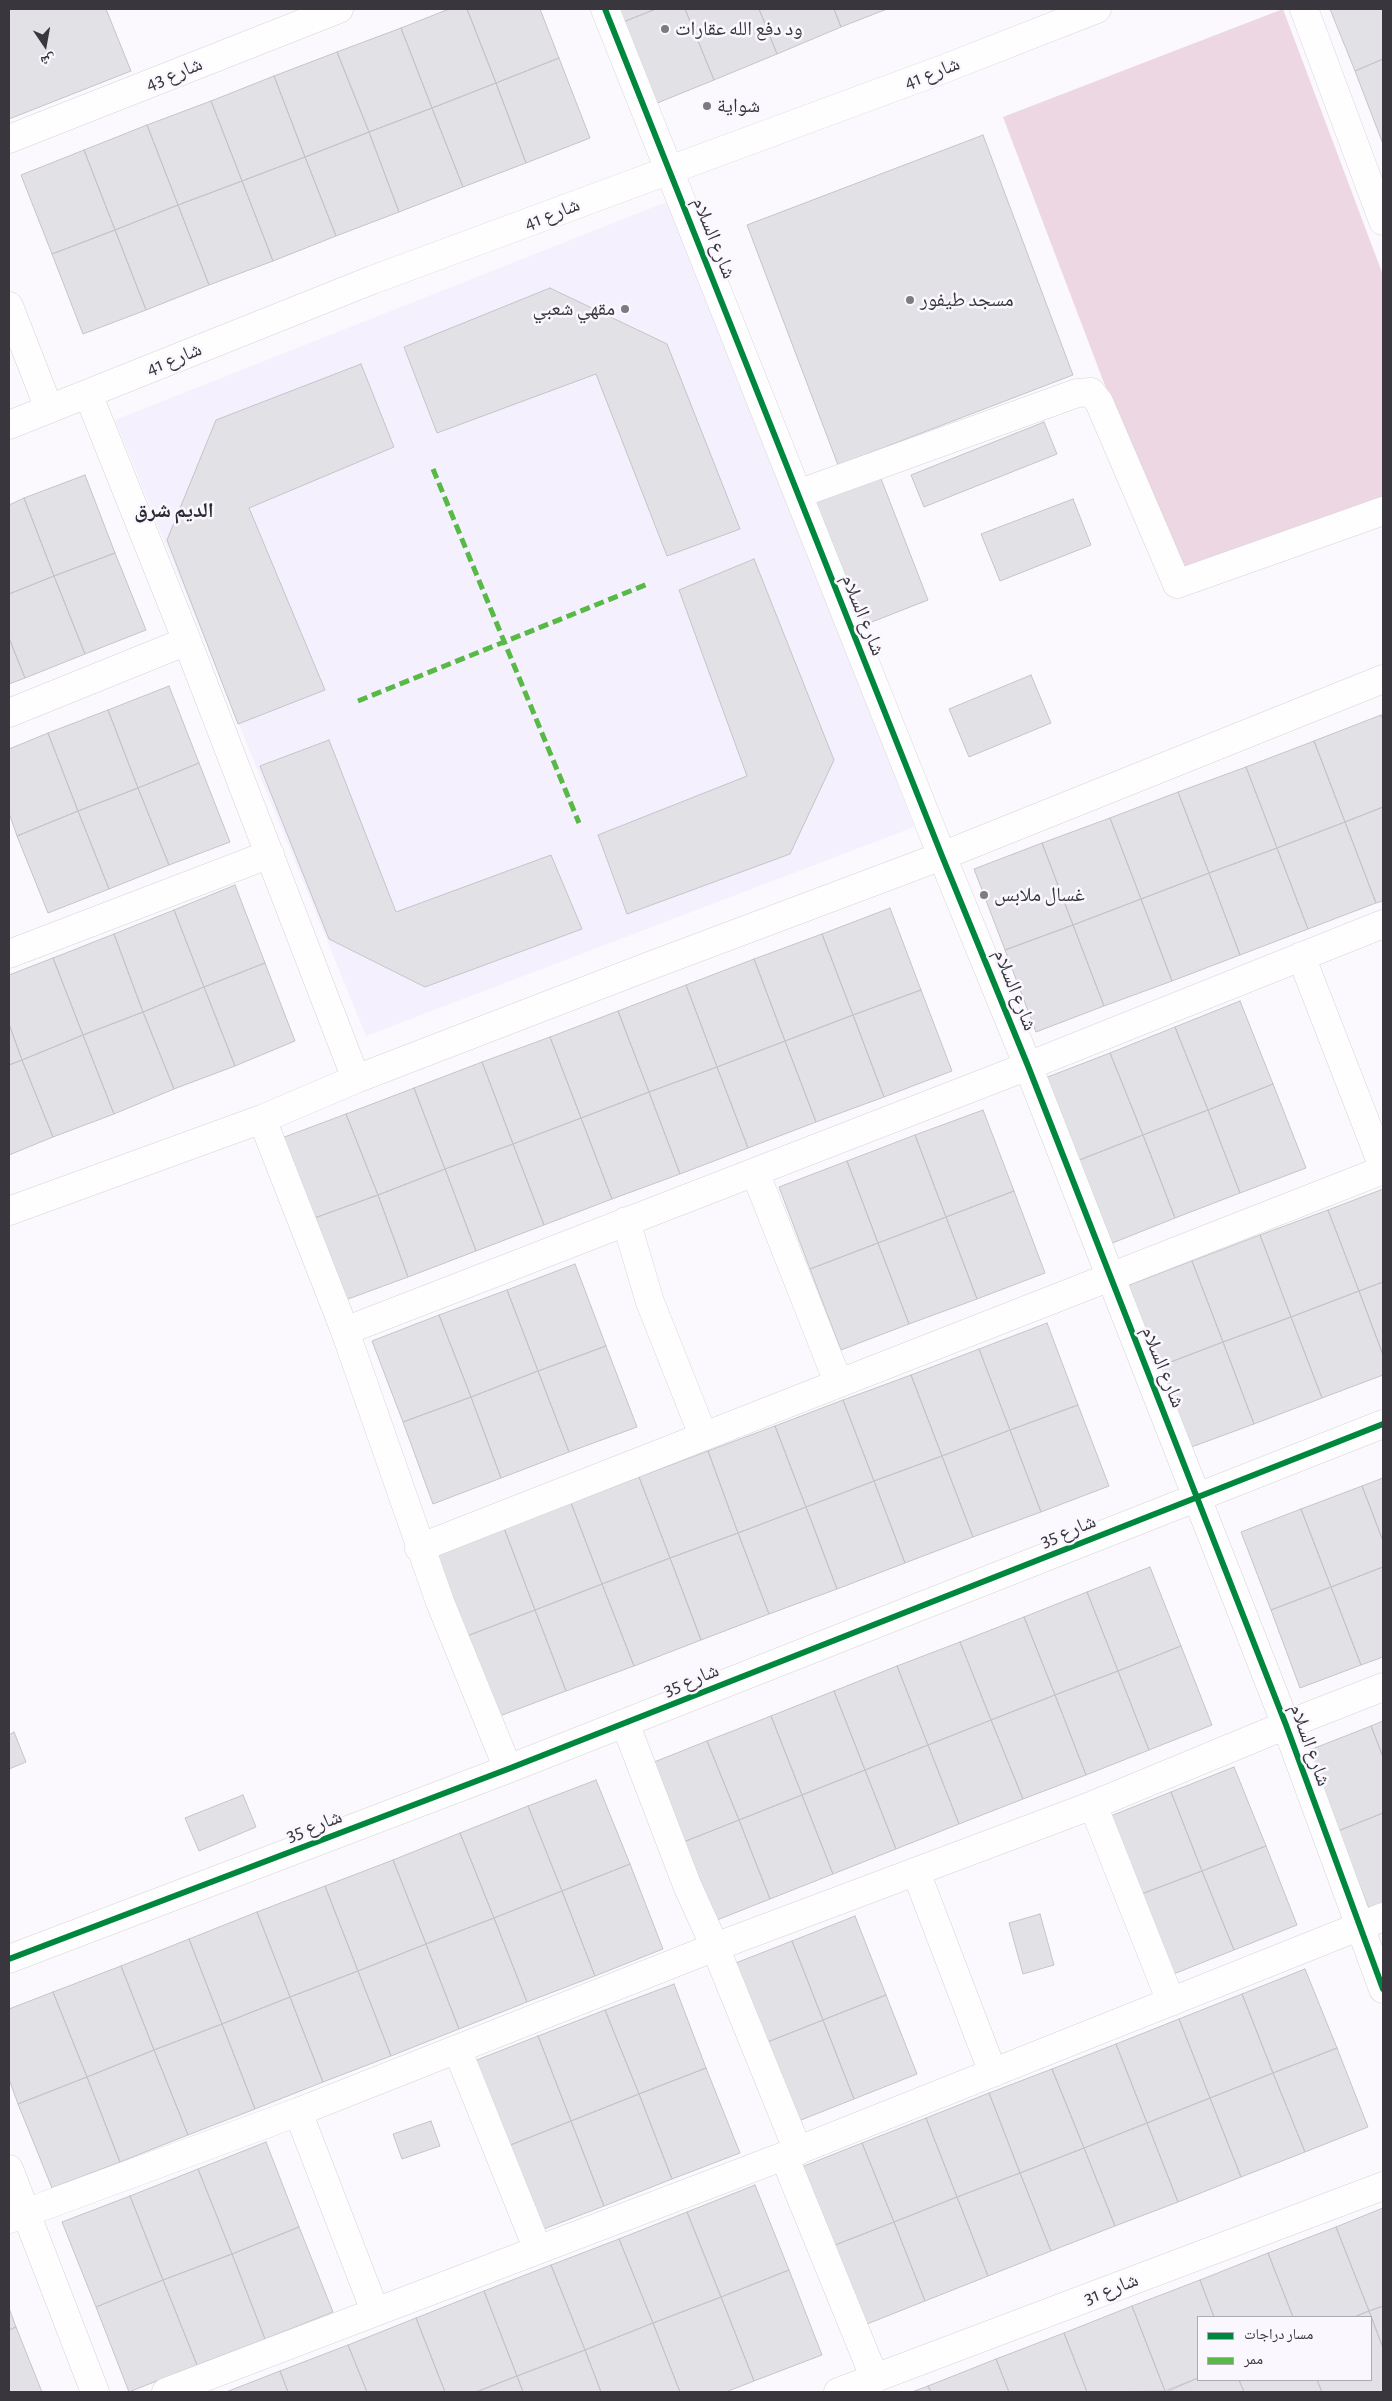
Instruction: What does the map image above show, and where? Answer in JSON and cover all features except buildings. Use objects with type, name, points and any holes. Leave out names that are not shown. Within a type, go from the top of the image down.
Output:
[{"type":"street","name":"شارع 43","points":[[9,139],[339,9]]},
{"type":"street","name":"شارع السلام","points":[[605,9],[942,856],[1028,1066],[1286,1725],[1372,1922],[1383,1988]]},
{"type":"street","name":"شارع 41","points":[[9,425],[372,280],[937,71],[1097,9]]},
{"type":"street","points":[[1304,9],[1377,182],[1383,221]]},
{"type":"street","points":[[9,306],[49,409]]},
{"type":"street","points":[[798,494],[1078,393],[1091,392],[1099,402],[1177,584],[1383,511]]},
{"type":"street","points":[[88,394],[270,854],[356,1079]]},
{"type":"street","points":[[9,713],[186,641]]},
{"type":"street","points":[[9,1211],[262,1119],[356,1079],[942,856],[1383,679]]},
{"type":"street","points":[[9,954],[270,854]]},
{"type":"street","points":[[345,1330],[1028,1066],[1383,924]]},
{"type":"street","points":[[420,1548],[703,1435],[1383,1169],[1301,956]]},
{"type":"street","points":[[262,1119],[345,1330],[420,1548],[508,1769]]},
{"type":"street","points":[[755,1172],[838,1382]]},
{"type":"street","points":[[626,1221],[650,1302],[703,1435]]},
{"type":"street","name":"شارع 35","points":[[9,1959],[508,1769],[1383,1424]]},
{"type":"street","points":[[17,2216],[298,2112],[716,1947],[1093,1805],[1286,1725],[1383,1688]]},
{"type":"street","points":[[625,1723],[687,1885],[716,1947],[875,2379]]},
{"type":"street","points":[[1093,1805],[1171,2002]]},
{"type":"street","points":[[916,1872],[993,2073]]},
{"type":"street","points":[[166,2392],[791,2153],[1372,1922]]},
{"type":"street","points":[[457,2049],[538,2250]]},
{"type":"street","points":[[298,2112],[376,2311]]},
{"type":"street","points":[[9,2169],[17,2216],[95,2392]]},
{"type":"street","name":"شارع 31","points":[[838,2392],[1383,2186]]},
{"type":"shaded area","points":[[1283,9],[1383,275],[1383,504],[1180,583],[1003,117]]},
{"type":"shaded area","points":[[674,199],[914,827],[366,1036],[115,420]]},
{"type":"marked path","points":[[433,469],[579,823]]},
{"type":"marked path","points":[[358,701],[650,583]]},
{"type":"cycle path","points":[[605,9],[942,856],[1028,1066],[1286,1725],[1383,1989]]},
{"type":"cycle path","points":[[9,1959],[508,1769],[1383,1424]]},
{"type":"place","name":"ود دفع الله عقارات","points":[[665,29]]},
{"type":"place","name":"شواية","points":[[707,106]]},
{"type":"place","name":"مسجد طيفور","points":[[910,300]]},
{"type":"place","name":"مقهي شعبي","points":[[625,309]]},
{"type":"place","name":"غسال ملابس","points":[[984,895]]},
{"type":"district","name":"الديم شرق","points":[[174,511]]}]
